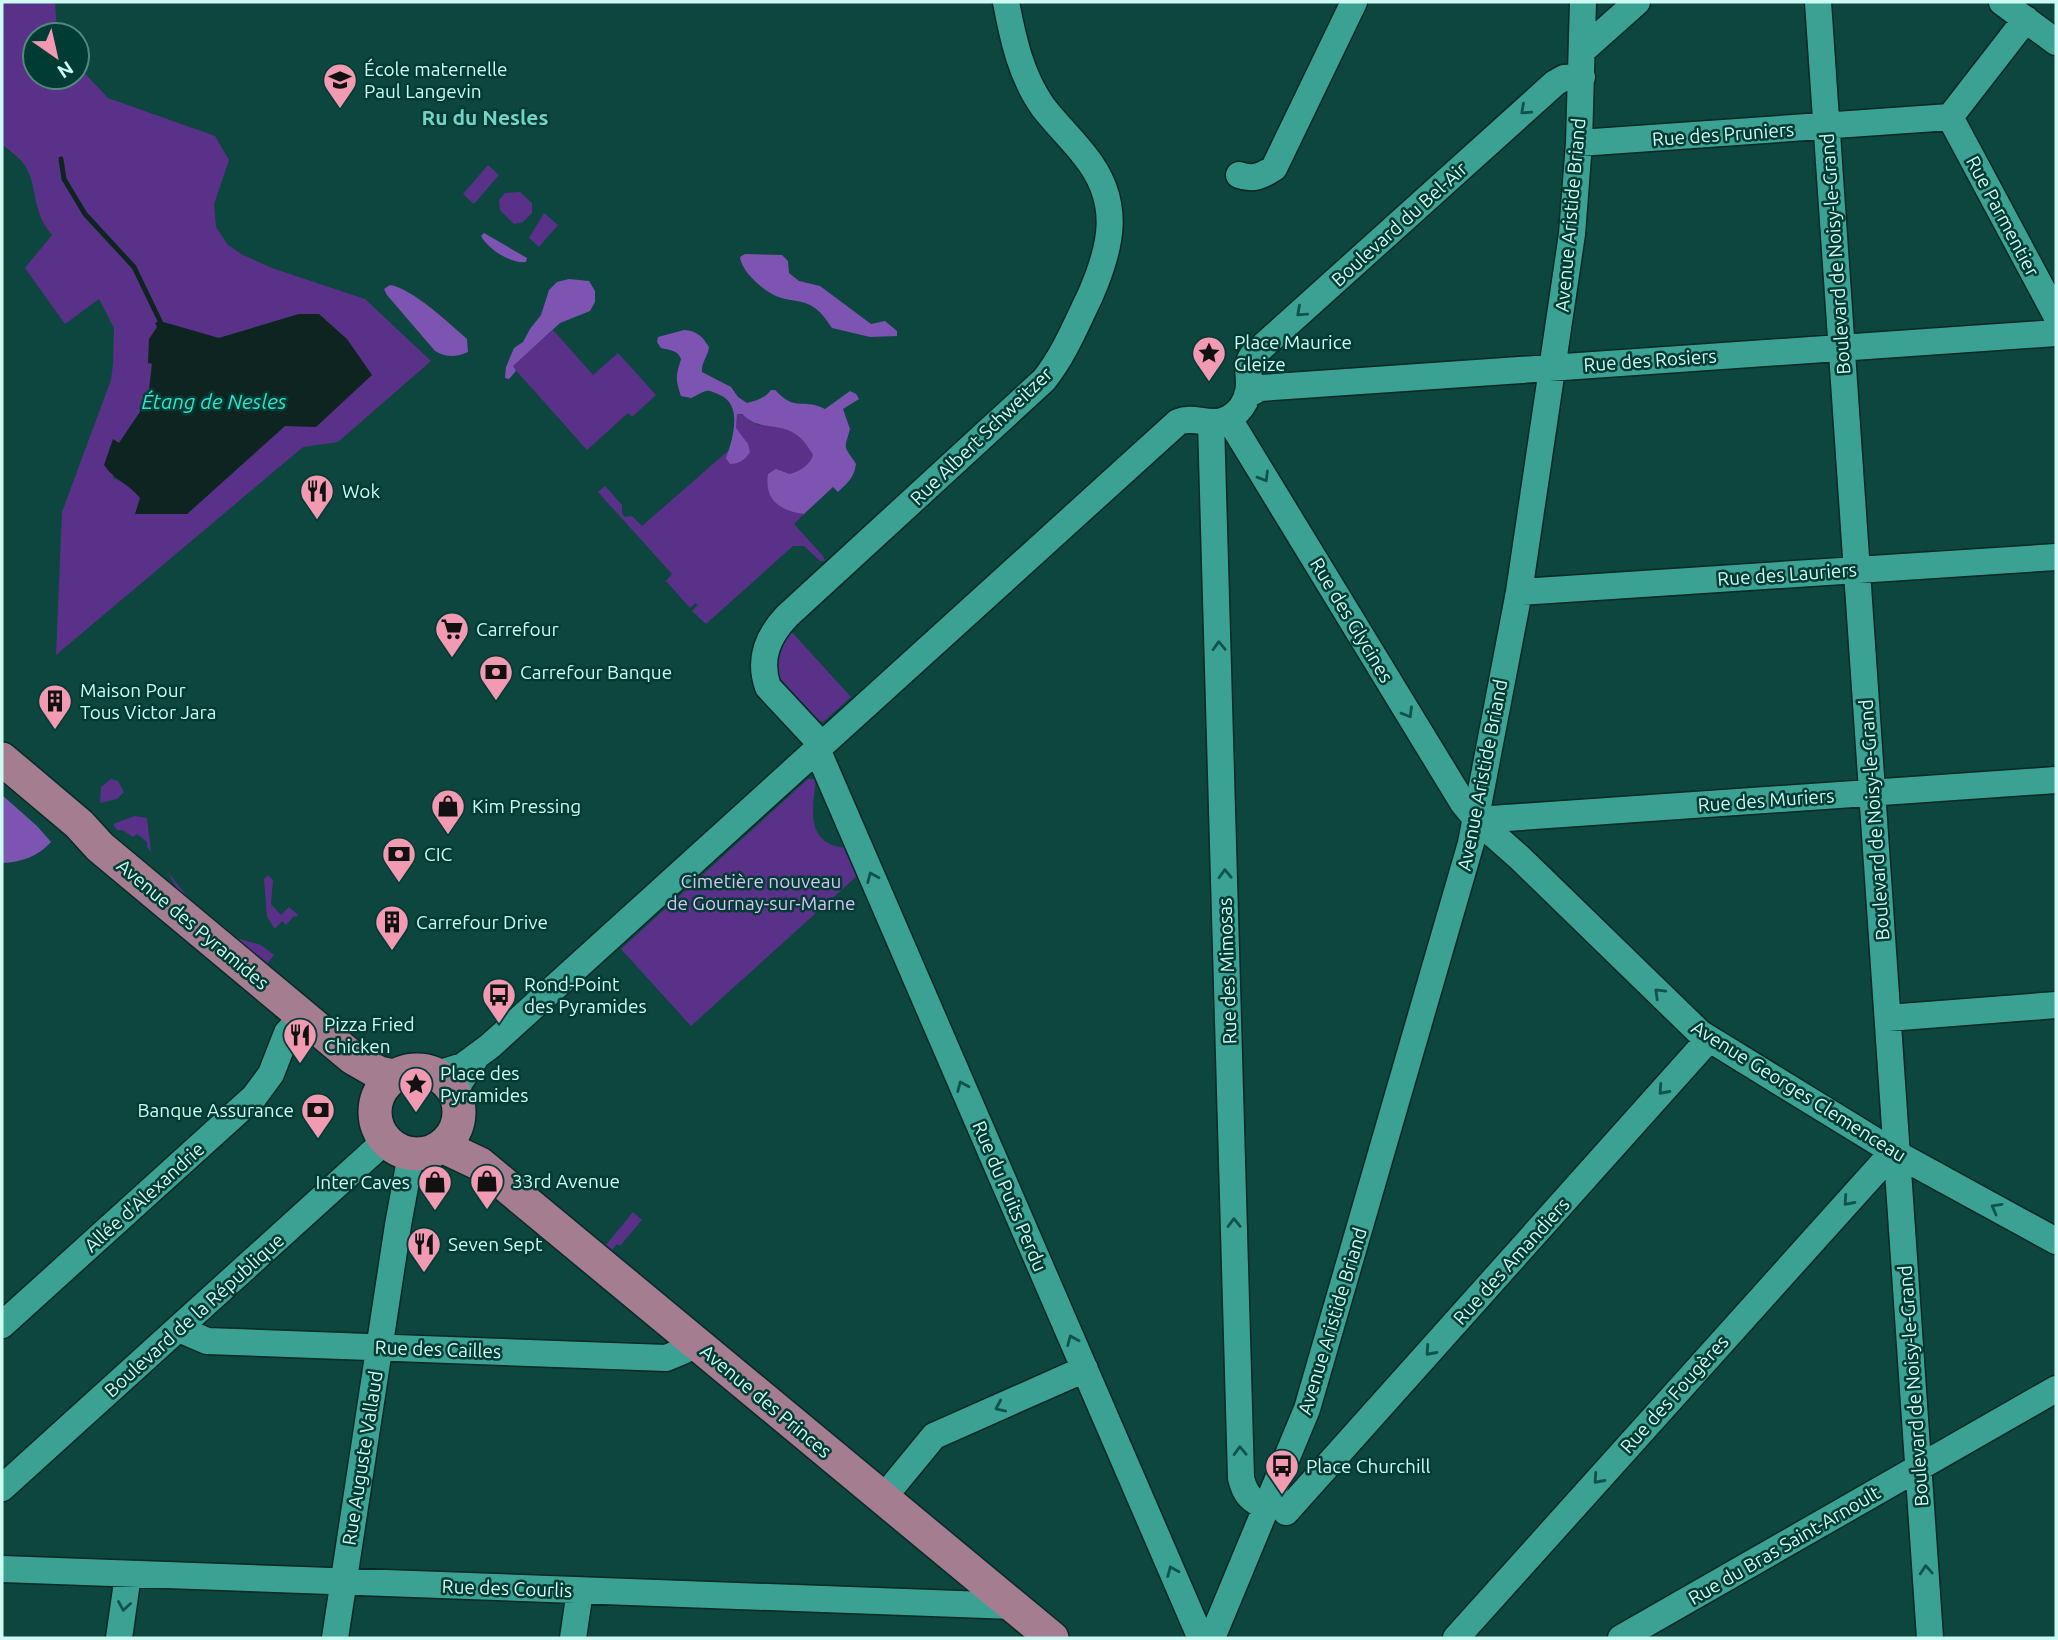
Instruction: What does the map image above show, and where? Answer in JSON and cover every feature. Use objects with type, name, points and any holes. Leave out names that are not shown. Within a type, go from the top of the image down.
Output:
[{"type":"main road","name":"Avenue des Pyramides","points":[[2,759],[79,824],[100,847],[353,1058],[379,1073],[385,1087]]},
{"type":"main road","name":"Avenue des Pyramides","points":[[2,782],[295,1024],[348,1065],[385,1087]]},
{"type":"main road","points":[[417,1069],[431,1123],[375,1121],[385,1087],[408,1070],[417,1069]]},
{"type":"main road","name":"Avenue des Princes","points":[[431,1123],[1052,1638]]},
{"type":"street","name":"Rue Albert Schweitzer","points":[[819,747],[768,687],[764,656],[772,634],[787,616],[1044,380],[1072,336],[1103,267],[1110,239],[1110,208],[1102,182],[1087,158],[1043,106],[1026,78],[1006,2]]},
{"type":"street","points":[[1239,175],[1247,178],[1261,177],[1274,169],[1354,2]]},
{"type":"street","name":"Avenue Aristide Briand","points":[[1210,1638],[1276,1509],[1282,1469],[1307,1409],[1477,820],[1519,592],[1572,234],[1579,143],[1583,2]]},
{"type":"street","name":"Boulevard du Bel-Air","points":[[1247,395],[1248,368],[1252,356],[1555,83],[1582,64],[1637,2]]},
{"type":"street","name":"Boulevard de Noisy-le-Grand","points":[[1818,2],[1930,1638]]},
{"type":"street","points":[[2002,2],[2056,42]]},
{"type":"street","points":[[1950,117],[2026,19]]},
{"type":"street","name":"Rue des Pruniers","points":[[1579,143],[1950,117]]},
{"type":"street","name":"Rue Parmentier","points":[[1950,117],[2056,315]]},
{"type":"street","name":"Rue des Rosiers","points":[[1247,395],[1261,388],[2056,333]]},
{"type":"street","points":[[431,1123],[475,1059],[1174,425],[1209,420],[1242,407],[1247,395]]},
{"type":"street","name":"Rue des Glycines","points":[[1209,420],[1477,820]]},
{"type":"street","name":"Rue des Mimosas","points":[[1209,420],[1241,1478],[1244,1492],[1254,1502],[1276,1509]]},
{"type":"street","name":"Rue des Lauriers","points":[[1519,592],[2056,557]]},
{"type":"street","name":"Rue du Puits Perdu","points":[[819,747],[1199,1634],[1210,1638]]},
{"type":"street","name":"Rue des Muriers","points":[[1477,820],[2056,780]]},
{"type":"street","name":"Avenue Georges Clemenceau","points":[[1477,820],[1520,858],[1700,1033],[1897,1154],[2056,1241]]},
{"type":"street","points":[[1888,1018],[2056,1005]]},
{"type":"street","name":"Allée d'Alexandrie","points":[[2,1325],[254,1097],[271,1074],[287,1033],[295,1024]]},
{"type":"street","name":"Rue des Amandiers","points":[[1276,1509],[1312,1483],[1709,1039]]},
{"type":"street","name":"Boulevard de la République","points":[[2,1488],[179,1329],[431,1123]]},
{"type":"street","name":"Rue Auguste Vallaud","points":[[335,1638],[379,1347],[431,1123]]},
{"type":"street","name":"Rue des Fougères","points":[[1456,1638],[1882,1163],[1897,1154]]},
{"type":"street","name":"Rue des Cailles","points":[[179,1329],[207,1340],[666,1358],[683,1351],[693,1340]]},
{"type":"street","points":[[883,1498],[934,1436],[1085,1369]]},
{"type":"street","name":"Rue du Bras Saint-Arnoult","points":[[1621,1638],[2056,1389]]},
{"type":"street","points":[[1282,1469],[1312,1483]]},
{"type":"street","name":"Rue des Courlis","points":[[2,1569],[1013,1606]]},
{"type":"street","points":[[119,1638],[128,1575]]},
{"type":"street","points":[[573,1638],[580,1591]]},
{"type":"green space","points":[[2,2],[55,2],[56,21],[21,21],[21,91],[91,91],[91,80],[108,98],[215,136],[229,160],[214,204],[216,227],[228,245],[272,268],[365,299],[431,361],[338,442],[303,447],[56,655],[62,512],[111,380],[114,328],[99,299],[65,324],[25,268],[52,235],[40,216],[28,171],[21,160],[2,144]],"holes":[[[299,314],[285,426],[187,514],[141,498],[130,485],[113,478],[114,440],[119,443],[148,400],[152,363],[148,363],[157,327],[219,338]]]},
{"type":"green space","points":[[488,165],[499,175],[474,204],[463,194]]},
{"type":"green space","points":[[520,192],[532,203],[532,213],[523,222],[514,224],[500,210],[499,200],[505,193]]},
{"type":"green space","points":[[544,213],[558,225],[539,247],[529,238]]},
{"type":"green space","points":[[553,330],[593,375],[618,353],[656,395],[632,417],[628,413],[587,450],[512,366]]},
{"type":"green space","points":[[737,414],[757,424],[787,429],[810,449],[813,455],[804,467],[790,474],[783,471],[780,507],[804,514],[794,524],[825,561],[820,561],[804,546],[793,546],[706,624],[692,611],[698,605],[695,603],[690,608],[666,581],[672,574],[598,492],[605,486],[622,505],[622,514],[625,517],[632,516],[642,526],[729,450],[726,458],[744,439],[736,429]]},
{"type":"green space","points":[[789,629],[851,697],[823,722],[816,720],[782,689],[774,660]]},
{"type":"green space","points":[[111,779],[118,781],[124,792],[117,799],[100,803],[101,787]]},
{"type":"green space","name":"Cimetière nouveau de Gournay-sur-Marne","points":[[808,779],[816,779],[813,814],[817,831],[828,843],[845,848],[858,875],[691,1026],[621,949]]},
{"type":"green space","points":[[135,816],[147,818],[151,852],[147,842],[137,834],[133,837],[117,830],[113,824]]},
{"type":"green space","points":[[167,871],[190,900],[236,938],[261,945],[274,955],[267,964],[263,960],[260,964],[184,901]]},
{"type":"green space","points":[[268,875],[273,880],[271,904],[281,915],[289,907],[298,915],[286,925],[282,921],[275,929],[267,917],[264,879]]},
{"type":"green space","points":[[633,1212],[642,1220],[620,1246],[617,1244],[612,1250],[606,1245]]},
{"type":"shaded area","points":[[484,233],[527,258],[526,262],[514,261],[494,250],[481,236]]},
{"type":"shaded area","points":[[745,254],[782,255],[788,261],[789,273],[799,281],[820,286],[871,324],[885,321],[897,331],[897,336],[870,337],[832,328],[820,312],[810,305],[776,296],[757,283],[741,263],[740,257]]},
{"type":"shaded area","points":[[569,279],[589,281],[595,291],[595,302],[590,311],[560,323],[513,366],[516,371],[509,379],[505,378],[506,367],[514,348],[523,342],[541,315],[549,290],[557,282]]},
{"type":"shaded area","points":[[390,285],[409,293],[441,316],[467,339],[468,352],[452,356],[435,351],[387,295],[384,289]]},
{"type":"shaded area","points":[[684,330],[699,335],[709,347],[702,372],[731,387],[738,397],[747,403],[775,390],[794,403],[825,409],[850,391],[856,394],[859,399],[843,409],[850,429],[846,447],[856,464],[848,482],[838,492],[833,487],[804,514],[781,507],[771,497],[767,483],[768,474],[776,469],[790,474],[807,465],[813,455],[795,434],[751,421],[742,414],[737,414],[736,428],[748,444],[750,452],[742,461],[730,464],[726,458],[733,434],[734,416],[728,401],[708,391],[691,398],[681,396],[677,377],[680,356],[661,348],[657,342],[658,337]]},
{"type":"shaded area","points":[[2,795],[51,842],[35,855],[2,863]]},
{"type":"water","name":"Étang de Nesles","points":[[299,314],[319,314],[347,339],[372,375],[316,427],[285,426],[187,514],[135,514],[140,498],[104,465],[113,439],[119,443],[148,400],[152,364],[148,363],[149,339],[157,327],[155,323],[160,321],[219,338]]},
{"type":"waterway","points":[[61,159],[64,179],[85,214],[134,267],[160,321]]},
{"type":"place","name":"École maternelle Paul Langevin","points":[[340,110]]},
{"type":"place","name":"Place Maurice Gleize","points":[[1209,383]]},
{"type":"place","name":"Wok","points":[[317,521]]},
{"type":"place","name":"Carrefour","points":[[452,659]]},
{"type":"place","name":"Carrefour Banque","points":[[496,702]]},
{"type":"place","name":"Maison Pour Tous Victor Jara","points":[[55,731]]},
{"type":"place","name":"Kim Pressing","points":[[448,836]]},
{"type":"place","name":"CIC","points":[[399,884]]},
{"type":"place","name":"Carrefour Drive","points":[[392,952]]},
{"type":"place","name":"Rond-Point des Pyramides","points":[[499,1025]]},
{"type":"place","name":"Pizza Fried Chicken","points":[[300,1065]]},
{"type":"place","name":"Place des Pyramides","points":[[416,1114]]},
{"type":"place","name":"Banque Assurance","points":[[318,1140]]},
{"type":"place","name":"33rd Avenue","points":[[487,1211]]},
{"type":"place","name":"Inter Caves","points":[[435,1212]]},
{"type":"place","name":"Seven Sept","points":[[424,1274]]},
{"type":"place","name":"Place Churchill","points":[[1282,1496]]},
{"type":"district","name":"Ru du Nesles","points":[[485,118]]}]
